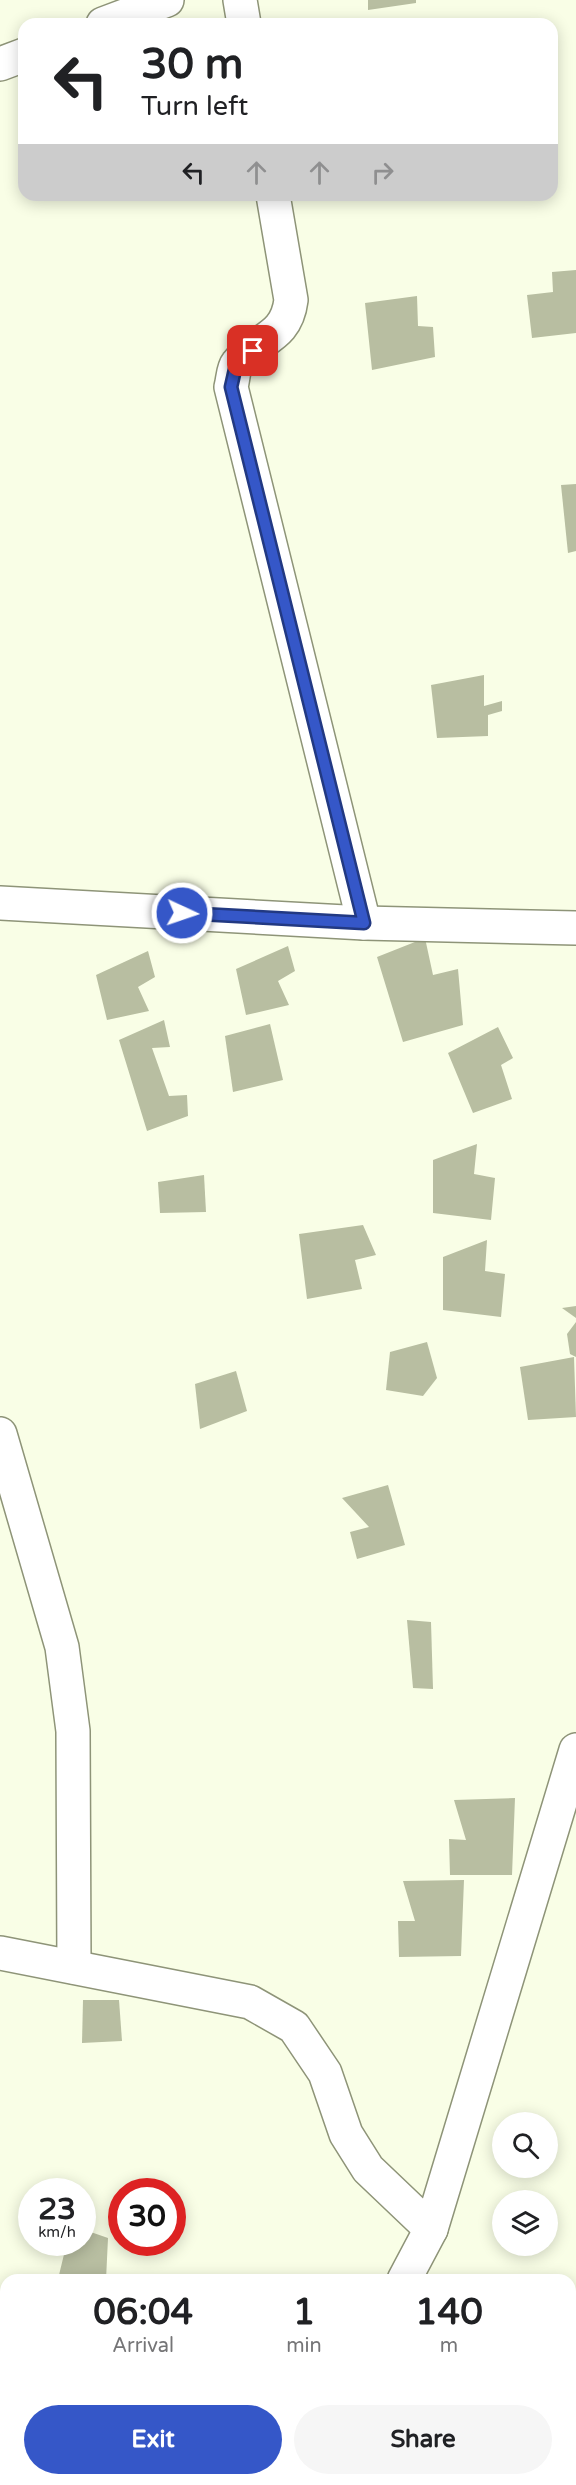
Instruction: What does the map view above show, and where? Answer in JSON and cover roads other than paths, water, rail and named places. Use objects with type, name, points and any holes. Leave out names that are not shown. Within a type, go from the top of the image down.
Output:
[{"type":"street","points":[[119,18],[167,0]]},
{"type":"street","points":[[240,0],[243,18]]},
{"type":"street","points":[[0,64],[18,57]]},
{"type":"street","points":[[274,201],[291,300],[289,315],[282,328],[236,365],[231,387],[364,923]]},
{"type":"street","points":[[0,903],[364,923],[576,928]]},
{"type":"street","points":[[0,1434],[62,1647],[73,1731],[74,1967]]},
{"type":"street","points":[[407,2274],[431,2229],[576,1750]]},
{"type":"street","points":[[0,1953],[250,2002],[294,2027],[324,2073],[346,2134],[368,2169],[431,2229]]}]
